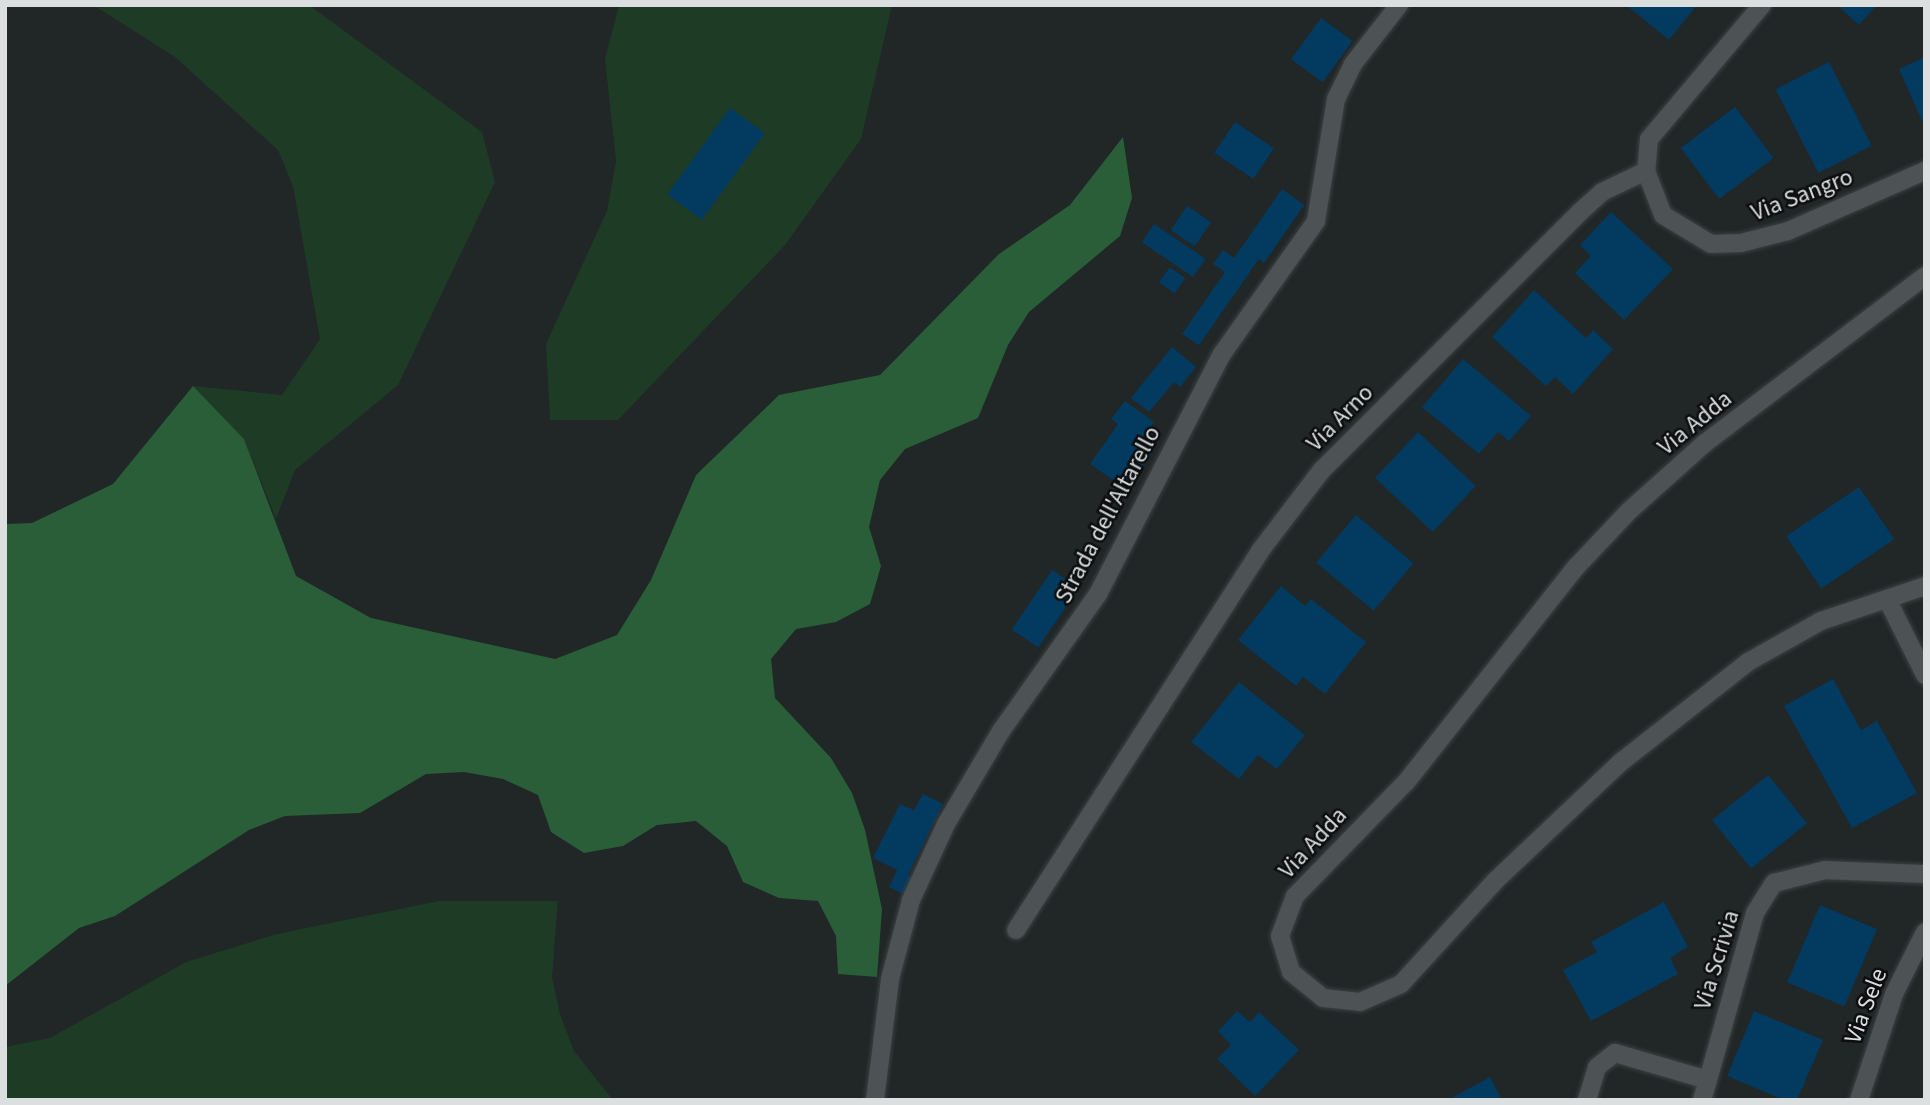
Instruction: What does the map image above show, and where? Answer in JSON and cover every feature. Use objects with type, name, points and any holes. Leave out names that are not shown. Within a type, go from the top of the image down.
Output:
[{"type":"street","name":"Strada dell'Altarello","points":[[875,1100],[894,966],[911,900],[946,824],[1001,731],[1098,594],[1222,354],[1316,221],[1336,99],[1353,64],[1399,5]]},
{"type":"street","points":[[1646,171],[1649,139],[1762,5]]},
{"type":"street","name":"Via Sangro","points":[[1646,171],[1663,215],[1711,244],[1741,243],[1788,231],[1925,171]]},
{"type":"street","name":"Via Arno","points":[[1016,930],[1260,551],[1322,470],[1580,212],[1602,192],[1646,171]]},
{"type":"street","name":"Via Adda","points":[[1925,276],[1705,443],[1629,511],[1576,567],[1406,782],[1295,896],[1280,936],[1291,972],[1323,998],[1360,1002],[1401,984],[1495,881],[1653,737],[1748,662],[1821,621],[1925,586]]},
{"type":"street","points":[[1887,599],[1925,675]]},
{"type":"street","name":"Via Scrivia","points":[[1702,1100],[1755,913],[1774,883],[1825,870],[1925,874]]},
{"type":"street","name":"Via Sele","points":[[1859,1100],[1895,994],[1925,932]]},
{"type":"street","points":[[1587,1100],[1597,1067],[1615,1053],[1708,1080]]},
{"type":"green space","points":[[93,5],[309,5],[482,132],[495,182],[398,385],[295,470],[276,519],[244,439],[193,386],[282,395],[320,339],[293,186],[278,150],[175,57]]},
{"type":"green space","points":[[619,5],[892,5],[861,139],[785,245],[618,420],[550,420],[546,344],[607,211],[616,161],[605,59]]},
{"type":"green space","points":[[1123,137],[1132,198],[1120,236],[1029,312],[1008,345],[978,418],[905,449],[880,480],[869,527],[881,566],[870,604],[836,622],[796,629],[771,659],[775,698],[831,758],[852,793],[865,830],[882,909],[877,977],[838,974],[836,936],[818,901],[779,898],[743,882],[727,846],[696,821],[657,825],[623,846],[584,853],[551,832],[538,795],[503,779],[464,772],[426,774],[360,813],[285,816],[249,830],[115,916],[79,928],[5,986],[5,524],[32,523],[113,484],[193,386],[244,439],[296,576],[371,618],[555,659],[617,635],[651,580],[696,475],[779,395],[880,375],[999,254],[1070,205]]},
{"type":"green space","points":[[439,901],[558,901],[552,977],[560,1014],[574,1051],[613,1100],[5,1100],[5,1047],[50,1038],[186,962],[277,934]]},
{"type":"building","points":[[1626,5],[1697,5],[1669,40]]},
{"type":"building","points":[[1837,5],[1877,5],[1859,25]]},
{"type":"building","points":[[1321,18],[1353,41],[1323,82],[1291,59]]},
{"type":"building","points":[[1925,57],[1925,120],[1922,121],[1899,69]]},
{"type":"building","points":[[1829,62],[1872,146],[1818,173],[1776,89]]},
{"type":"building","points":[[1735,107],[1774,158],[1719,199],[1681,148]]},
{"type":"building","points":[[730,108],[765,133],[702,220],[667,195]]},
{"type":"building","points":[[1235,122],[1274,148],[1253,179],[1214,153]]},
{"type":"building","points":[[1282,189],[1304,205],[1264,263],[1259,259],[1199,345],[1182,334],[1225,272],[1213,264],[1223,250],[1234,258]]},
{"type":"building","points":[[1187,206],[1211,222],[1195,246],[1171,230]]},
{"type":"building","points":[[1611,212],[1673,269],[1624,320],[1575,273],[1591,256],[1580,245]]},
{"type":"building","points":[[1154,224],[1205,259],[1193,277],[1142,242]]},
{"type":"building","points":[[1170,267],[1185,278],[1174,294],[1159,282]]},
{"type":"building","points":[[1534,290],[1586,338],[1593,330],[1613,349],[1573,394],[1555,377],[1546,386],[1492,337]]},
{"type":"building","points":[[1172,347],[1196,367],[1180,387],[1174,382],[1149,412],[1131,398]]},
{"type":"building","points":[[1463,359],[1531,416],[1509,441],[1498,432],[1479,454],[1422,407]]},
{"type":"building","points":[[1125,401],[1154,422],[1140,440],[1154,450],[1126,489],[1090,464],[1118,424],[1111,419]]},
{"type":"building","points":[[1418,432],[1476,486],[1433,532],[1375,478]]},
{"type":"building","points":[[1859,487],[1894,539],[1821,588],[1786,536]]},
{"type":"building","points":[[1356,515],[1413,563],[1374,611],[1316,562]]},
{"type":"building","points":[[1052,570],[1079,588],[1038,648],[1012,630]]},
{"type":"building","points":[[1281,586],[1305,606],[1311,599],[1366,642],[1325,694],[1303,677],[1296,686],[1238,640]]},
{"type":"building","points":[[1833,679],[1861,730],[1877,721],[1917,793],[1852,828],[1784,706]]},
{"type":"building","points":[[1239,682],[1305,735],[1277,769],[1258,755],[1239,779],[1191,742]]},
{"type":"building","points":[[1768,775],[1807,823],[1751,868],[1712,820]]},
{"type":"building","points":[[923,794],[943,804],[908,875],[913,878],[905,895],[889,887],[897,870],[873,858],[900,804],[914,810]]},
{"type":"building","points":[[1664,902],[1688,947],[1670,958],[1678,974],[1591,1021],[1563,970],[1597,952],[1591,942]]},
{"type":"building","points":[[1820,905],[1877,929],[1844,1007],[1787,982]]},
{"type":"building","points":[[1237,1011],[1250,1022],[1259,1012],[1299,1050],[1255,1096],[1217,1059],[1231,1045],[1218,1031]]},
{"type":"building","points":[[1754,1011],[1823,1040],[1797,1100],[1784,1100],[1727,1076]]},
{"type":"building","points":[[1490,1077],[1502,1100],[1448,1100]]}]
